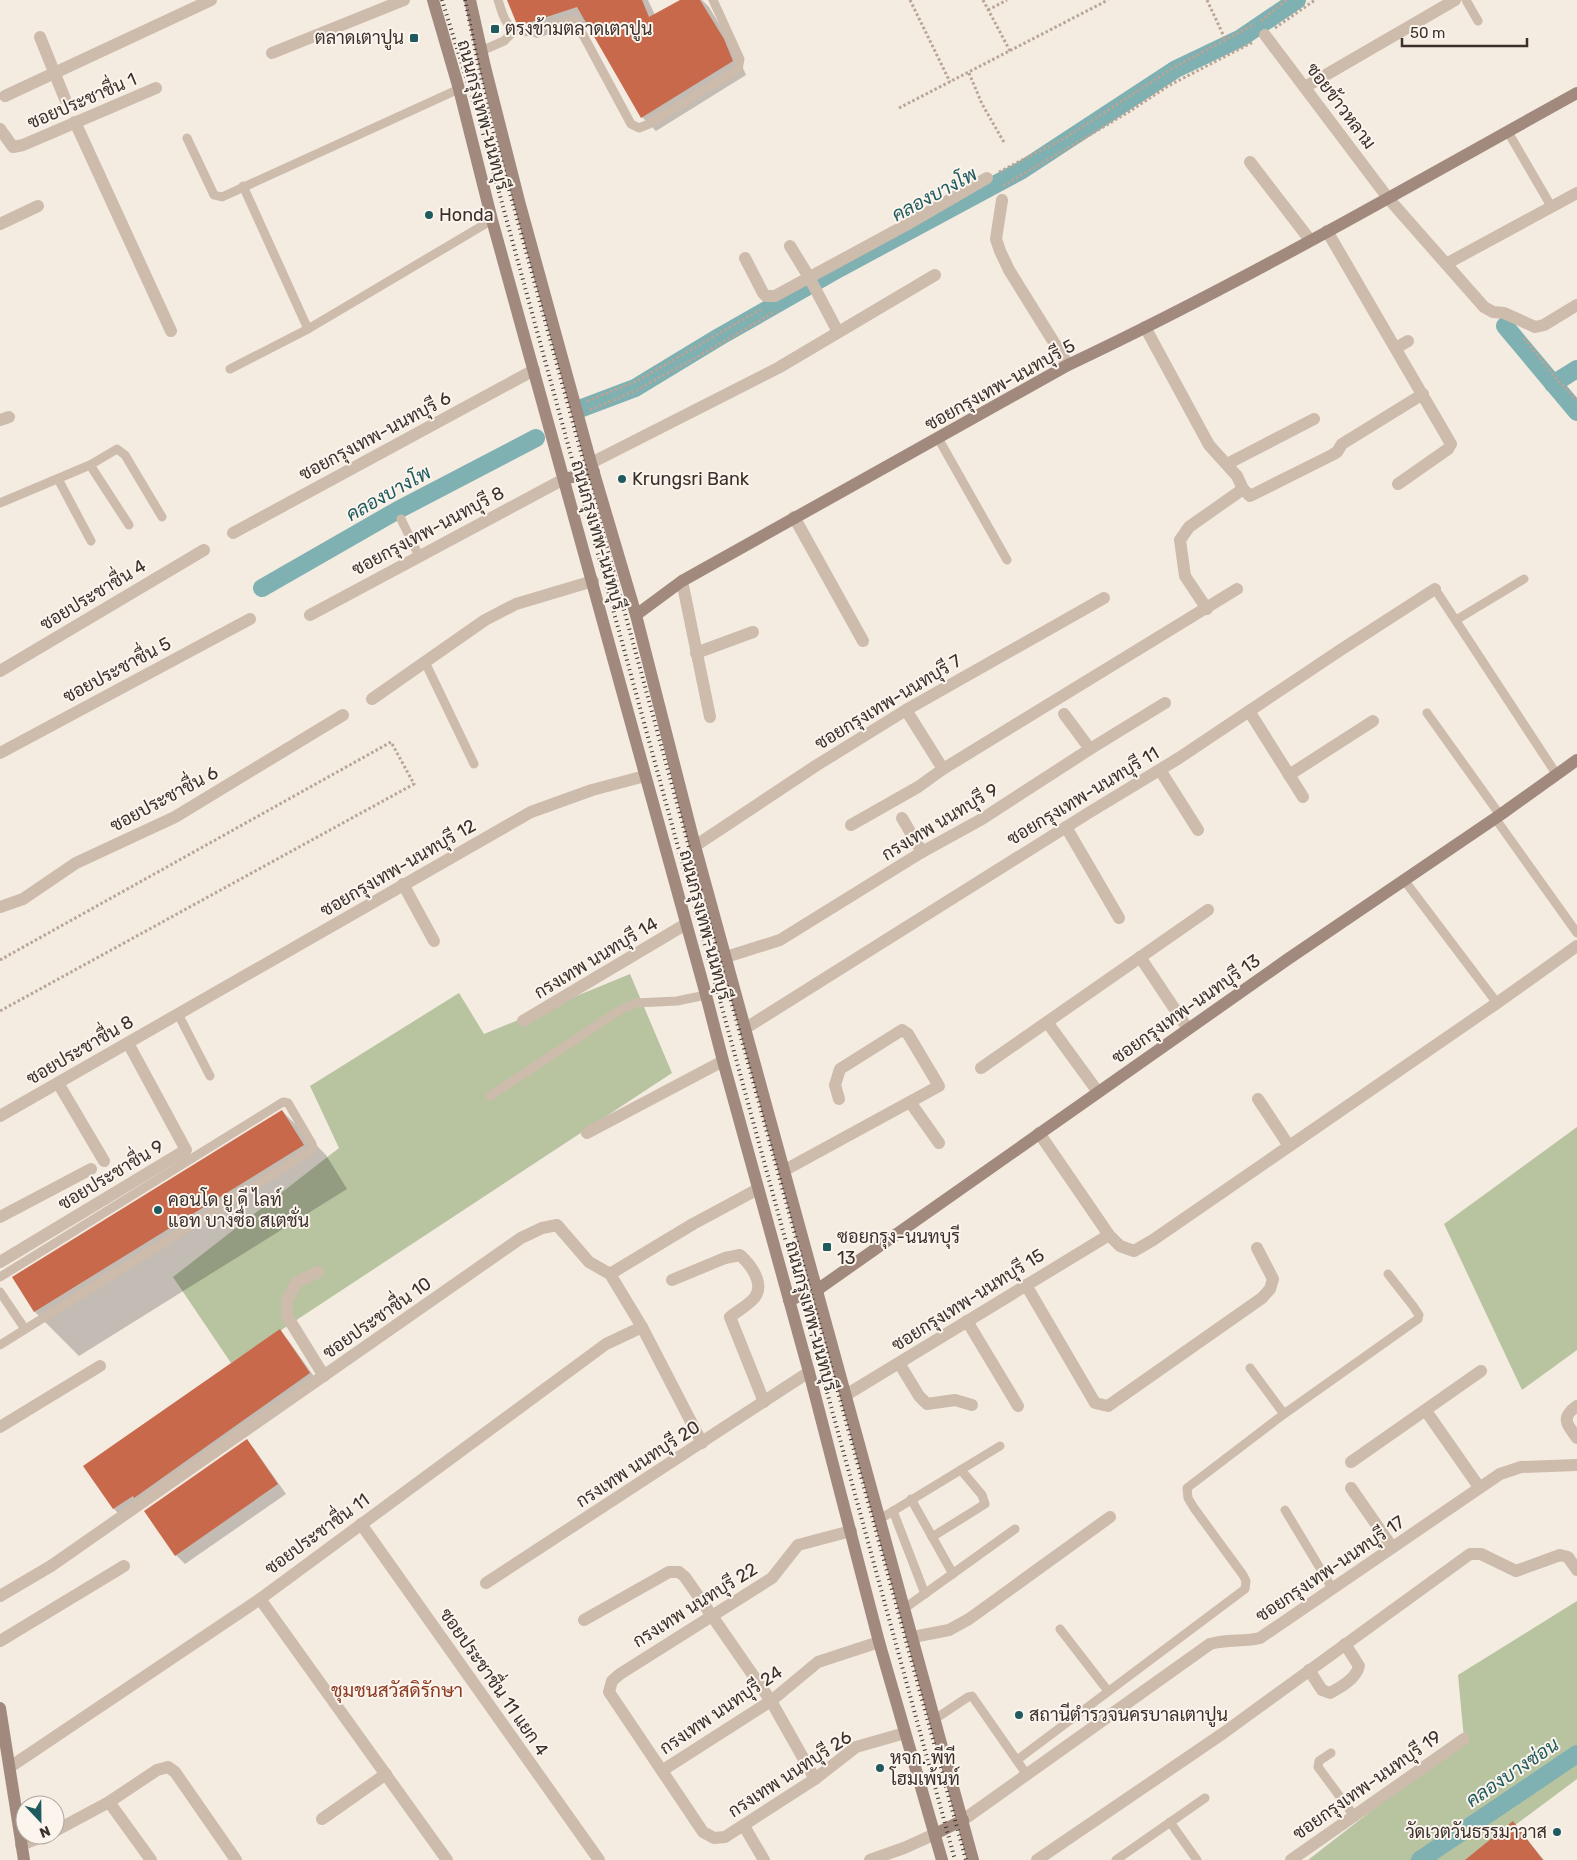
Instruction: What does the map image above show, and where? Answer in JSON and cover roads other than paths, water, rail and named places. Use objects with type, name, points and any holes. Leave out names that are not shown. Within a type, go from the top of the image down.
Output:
[{"type":"main road","name":"ถนนกรุงเทพ-นนทบุรี","points":[[433,0],[459,89],[492,220],[706,995],[851,1531],[879,1642],[942,1860]]},
{"type":"main road","name":"ถนนกรุงเทพ-นนทบุรี","points":[[470,0],[519,200],[636,615],[695,846],[974,1860]]},
{"type":"main road","name":"ซอยกรุงเทพ-นนทบุรี 5","points":[[636,615],[682,582],[794,517],[1068,365],[1145,328],[1327,231],[1577,93]]},
{"type":"main road","points":[[564,479],[593,468]]},
{"type":"main road","name":"ซอยกรุงเทพ-นนทบุรี 13","points":[[788,1300],[817,1290],[1188,1029],[1558,775],[1577,760]]},
{"type":"main road","points":[[0,1708],[15,1802]]},
{"type":"main road","points":[[935,1834],[963,1820]]},
{"type":"main road","points":[[21,1845],[24,1860]]},
{"type":"street","points":[[5,96],[211,0]]},
{"type":"street","points":[[272,52],[404,0]]},
{"type":"street","points":[[1305,87],[1455,0]]},
{"type":"street","name":"ซอยข้าวหลาม","points":[[1265,35],[1388,198],[1484,307],[1493,312],[1504,313],[1535,327],[1544,325],[1577,305]]},
{"type":"street","points":[[40,37],[65,99]]},
{"type":"street","name":"ซอยประชาชื่น 1","points":[[0,129],[13,147],[23,145],[156,88]]},
{"type":"street","points":[[75,122],[171,331]]},
{"type":"street","points":[[1250,162],[1310,240]]},
{"type":"street","points":[[745,258],[763,293],[766,296],[775,296],[811,281],[987,178]]},
{"type":"street","points":[[1446,264],[1577,192]]},
{"type":"street","points":[[1002,200],[996,238],[1000,251],[1009,270],[1068,365]]},
{"type":"street","points":[[0,224],[38,206]]},
{"type":"street","points":[[1327,231],[1450,441],[1450,447],[1398,484]]},
{"type":"street","points":[[790,246],[838,332]]},
{"type":"street","points":[[593,468],[778,368],[934,275]]},
{"type":"street","points":[[1145,328],[1209,445],[1237,476],[1248,495],[1253,496],[1336,452],[1342,444],[1423,394]]},
{"type":"street","points":[[1396,348],[1408,341]]},
{"type":"street","name":"ซอยกรุงเทพ-นนทบุรี 6","points":[[233,533],[534,370]]},
{"type":"street","points":[[1227,464],[1314,419]]},
{"type":"street","name":"ซอยกรุงเทพ-นนทบุรี 8","points":[[310,615],[564,479]]},
{"type":"street","points":[[1207,609],[1184,576],[1180,540],[1189,527],[1243,489]]},
{"type":"street","points":[[794,517],[863,641]]},
{"type":"street","name":"ซอยประชาชื่น 4","points":[[0,671],[204,550]]},
{"type":"street","points":[[372,699],[484,620],[516,604],[593,581]]},
{"type":"street","points":[[682,582],[710,717]]},
{"type":"street","points":[[851,825],[918,787],[943,769],[1237,589]]},
{"type":"street","name":"ซอยกรุงเทพ-นนทบุรี 11","points":[[746,1028],[1066,826],[1160,770],[1435,589]]},
{"type":"street","name":"ซอยกรุงเทพ-นนทบุรี 7","points":[[695,846],[816,765],[906,710],[1104,598]]},
{"type":"street","name":"ซอยประชาชื่น 5","points":[[0,753],[250,618]]},
{"type":"street","points":[[696,653],[753,632]]},
{"type":"street","name":"กรงเทพ นนทบุรี 9","points":[[726,957],[780,940],[922,852],[982,819],[1165,703]]},
{"type":"street","points":[[906,710],[943,769]]},
{"type":"street","points":[[1249,711],[1303,797]]},
{"type":"street","points":[[1064,714],[1090,750]]},
{"type":"street","name":"ซอยประชาชื่น 6","points":[[0,907],[23,899],[76,863],[175,817],[343,715]]},
{"type":"street","points":[[1289,775],[1373,721]]},
{"type":"street","points":[[1160,770],[1198,830]]},
{"type":"street","name":"ซอยกรุงเทพ-นนทบุรี 12","points":[[178,1014],[531,812],[592,790],[645,776]]},
{"type":"street","points":[[902,818],[922,852]]},
{"type":"street","points":[[1066,826],[1119,918]]},
{"type":"street","points":[[403,884],[434,941]]},
{"type":"street","points":[[982,1068],[1208,910]]},
{"type":"street","name":"กรงเทพ นนทบุรี 14","points":[[523,1021],[686,924]]},
{"type":"street","points":[[1039,1133],[1108,1235],[1120,1246],[1134,1251],[1153,1240],[1577,946]]},
{"type":"street","points":[[1140,957],[1188,1029]]},
{"type":"street","name":"ซอยประชาชื่น 8","points":[[0,1116],[178,1014]]},
{"type":"street","points":[[1047,1022],[1098,1092]]},
{"type":"street","points":[[785,1170],[939,1086],[911,1038],[902,1030],[840,1069],[834,1085],[839,1099]]},
{"type":"street","name":"ซอยประชาชื่น 9","points":[[0,1262],[186,1150],[128,1043]]},
{"type":"street","points":[[588,1133],[723,1061]]},
{"type":"street","points":[[58,1083],[104,1161]]},
{"type":"street","points":[[1258,1099],[1289,1146]]},
{"type":"street","points":[[910,1102],[939,1143]]},
{"type":"street","points":[[0,1217],[91,1169]]},
{"type":"street","points":[[610,1274],[693,1224],[758,1189]]},
{"type":"street","name":"ซอยประชาชื่น 10","points":[[0,1596],[51,1566],[521,1238],[542,1228],[557,1225],[589,1262],[610,1274],[642,1326],[702,1443]]},
{"type":"street","name":"ซอยกรุงเทพ-นนทบุรี 15","points":[[846,1395],[1108,1235]]},
{"type":"street","points":[[1026,1285],[1095,1403],[1108,1406],[1262,1298],[1270,1289],[1272,1279],[1256,1248]]},
{"type":"street","points":[[672,1280],[725,1258],[740,1255],[750,1264],[759,1284],[756,1296],[730,1318],[764,1402]]},
{"type":"street","points":[[318,1272],[297,1282],[287,1300],[287,1316],[324,1376]]},
{"type":"street","points":[[967,1321],[1018,1406]]},
{"type":"street","name":"ซอยประชาชื่น 11","points":[[10,1767],[260,1598],[606,1344],[642,1326]]},
{"type":"street","points":[[899,1363],[919,1396],[927,1404],[955,1400],[972,1405]]},
{"type":"street","points":[[0,1427],[100,1366]]},
{"type":"street","points":[[1351,1462],[1481,1371]]},
{"type":"street","name":"กรงเทพ นนทบุรี 20","points":[[486,1583],[808,1372]]},
{"type":"street","points":[[1577,1406],[1569,1412],[1566,1418],[1566,1424],[1577,1438]]},
{"type":"street","points":[[1426,1411],[1479,1487]]},
{"type":"street","name":"ซอยกรุงเทพ-นนทบุรี 17","points":[[963,1820],[1210,1644],[1233,1640],[1248,1641],[1260,1638],[1500,1474],[1521,1467],[1577,1464]]},
{"type":"street","points":[[1351,1488],[1392,1547]]},
{"type":"street","points":[[913,1637],[949,1630],[969,1619],[1110,1517]]},
{"type":"street","name":"ซอยประชาชื่น 11 แยก 4","points":[[361,1524],[594,1858]]},
{"type":"street","name":"กรงเทพ นนทบุรี 22","points":[[725,1837],[714,1838],[703,1832],[609,1692],[612,1681],[620,1674],[772,1578],[798,1545],[851,1531]]},
{"type":"street","points":[[1037,1860],[1222,1734],[1470,1554],[1481,1554],[1516,1571],[1560,1555],[1568,1557],[1577,1570]]},
{"type":"street","points":[[0,1641],[124,1566]]},
{"type":"street","points":[[584,1620],[669,1572],[679,1572],[685,1577],[771,1701],[815,1779]]},
{"type":"street","points":[[260,1598],[447,1860]]},
{"type":"street","name":"กรงเทพ นนทบุรี 24","points":[[663,1770],[771,1701],[818,1662],[879,1642]]},
{"type":"street","points":[[1309,1670],[1322,1690],[1330,1693],[1340,1688],[1359,1669],[1345,1644]]},
{"type":"street","name":"กรงเทพ นนทบุรี 26","points":[[725,1837],[815,1779],[856,1747],[904,1733]]},
{"type":"street","name":"ซอยกรุงเทพ-นนทบุรี 19","points":[[1291,1860],[1464,1739]]},
{"type":"street","points":[[65,1825],[109,1802],[156,1770],[168,1767],[176,1772],[236,1860]]},
{"type":"street","points":[[322,1819],[386,1774]]},
{"type":"street","points":[[109,1802],[151,1860]]},
{"type":"street","points":[[744,1826],[764,1860]]},
{"type":"street","points":[[870,1860],[935,1834]]},
{"type":"lane","points":[[498,0],[508,24],[515,30],[526,33],[568,20],[575,20],[632,124],[639,128],[649,124],[738,69],[740,59],[713,0]]},
{"type":"lane","points":[[1466,0],[1478,22]]},
{"type":"lane","points":[[481,51],[504,41],[515,30]]},
{"type":"lane","points":[[187,138],[214,194],[222,197],[459,89]]},
{"type":"lane","points":[[1508,132],[1551,206]]},
{"type":"lane","points":[[244,186],[308,329]]},
{"type":"lane","points":[[230,369],[308,329],[492,220]]},
{"type":"lane","points":[[938,438],[1007,560]]},
{"type":"lane","points":[[0,503],[90,465],[120,450],[125,455],[162,517]]},
{"type":"lane","points":[[90,465],[129,525]]},
{"type":"lane","points":[[58,479],[91,541]]},
{"type":"lane","points":[[401,519],[419,556]]},
{"type":"lane","points":[[1456,620],[1524,579]]},
{"type":"lane","points":[[1435,589],[1558,775]]},
{"type":"lane","points":[[425,662],[474,764]]},
{"type":"lane","points":[[1427,713],[1577,933]]},
{"type":"lane","points":[[1404,880],[1497,1003]]},
{"type":"lane","points":[[490,1096],[620,1010],[636,1003],[677,1002],[706,995]]},
{"type":"lane","points":[[178,1014],[210,1076]]},
{"type":"lane","points":[[0,1277],[283,1102],[288,1104],[312,1144],[313,1148],[310,1151],[0,1345]]},
{"type":"lane","points":[[1016,1760],[1245,1589],[1246,1581],[1243,1575],[1194,1508],[1188,1498],[1187,1488],[1284,1414],[1418,1318],[1419,1316],[1414,1306],[1388,1274]]},
{"type":"lane","points":[[0,1292],[25,1329]]},
{"type":"lane","points":[[1250,1368],[1284,1414]]},
{"type":"lane","points":[[880,1519],[1000,1446]]},
{"type":"lane","points":[[932,1538],[985,1504],[982,1495],[961,1470]]},
{"type":"lane","points":[[911,1500],[953,1574]]},
{"type":"lane","points":[[1285,1510],[1332,1588]]},
{"type":"lane","points":[[893,1511],[925,1594]]},
{"type":"lane","points":[[905,1608],[1015,1529]]},
{"type":"lane","points":[[1060,1629],[1108,1691]]},
{"type":"lane","points":[[935,1719],[972,1696],[1027,1775]]},
{"type":"lane","points":[[1331,1752],[1319,1761],[1318,1767],[1355,1817]]},
{"type":"lane","points":[[1116,1860],[1205,1798]]},
{"type":"lane","points":[[1170,1822],[1197,1860]]},
{"type":"waterway","name":"คลองบางโพ","points":[[582,408],[635,388],[719,337],[840,268],[1022,170],[1176,69],[1241,38],[1297,0]]},
{"type":"waterway","points":[[1505,326],[1577,412]]},
{"type":"waterway","points":[[1553,384],[1577,369]]},
{"type":"waterway","name":"คลองบางโพ","points":[[262,588],[398,510],[536,438]]},
{"type":"waterway","name":"คลองบางซ่อน","points":[[1420,1860],[1577,1754]]},
{"type":"railway","points":[[442,0],[479,119],[955,1860]]},
{"type":"railway","points":[[465,0],[489,116],[966,1860]]},
{"type":"place","name":"ตรงข้ามตลาดเตาปูน","points":[[495,29]]},
{"type":"place","name":"ตลาดเตาปูน","points":[[414,38]]},
{"type":"place","name":"Honda","points":[[429,215]]},
{"type":"place","name":"Krungsri Bank","points":[[622,479]]},
{"type":"place","name":"คอนโด ยู ดี ไลท์ แอท บางซื่อ สเตชั่น","points":[[158,1210]]},
{"type":"place","name":"ซอยกรุง-นนทบุรี 13","points":[[827,1247]]},
{"type":"place","name":"สถานีตำรวจนครบาลเตาปูน","points":[[1019,1715]]},
{"type":"place","name":"หจก. พีที โฮมเพ้นท์","points":[[880,1768]]},
{"type":"place","name":"วัดเวตวันธรรมาวาส","points":[[1557,1832]]},
{"type":"district","name":"ชุมชนสวัสดิรักษา","points":[[397,1690]]}]
